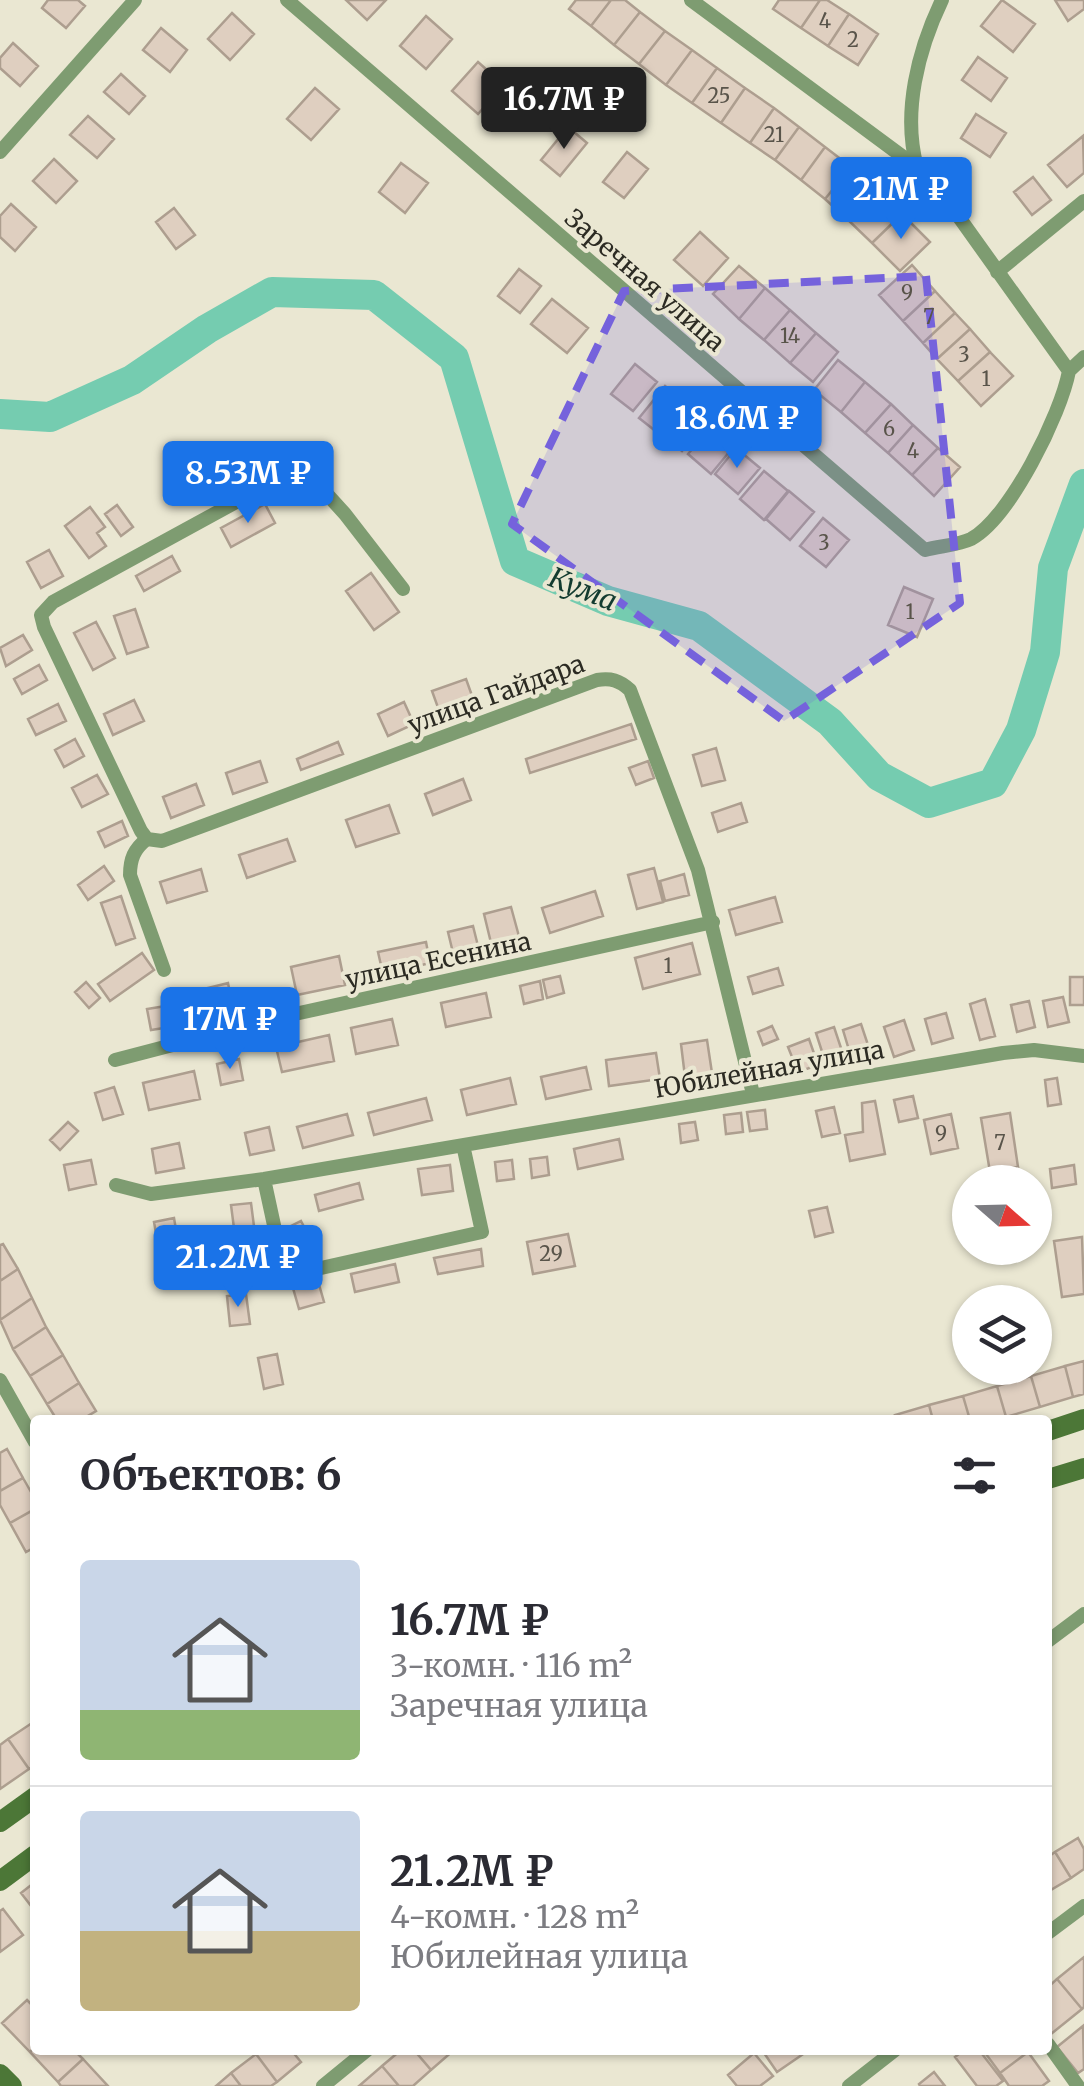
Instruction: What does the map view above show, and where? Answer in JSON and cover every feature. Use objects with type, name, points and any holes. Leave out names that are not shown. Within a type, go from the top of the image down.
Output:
[{"type":"street","points":[[0,152],[135,0]]},
{"type":"street","name":"Заречная улица","points":[[287,0],[925,550],[970,539],[1001,515],[1064,398],[1068,372]]},
{"type":"street","points":[[691,0],[918,168],[946,199],[1068,372],[1084,357]]},
{"type":"street","points":[[918,168],[910,141],[912,103],[922,56],[942,0]]},
{"type":"street","points":[[998,272],[1084,202]]},
{"type":"street","points":[[164,970],[130,876],[136,846],[147,839],[40,614],[53,602],[290,472],[305,470],[346,514],[403,589]]},
{"type":"street","name":"улица Гайдара","points":[[147,839],[162,841],[609,678],[630,690],[698,870],[714,922],[753,1094]]},
{"type":"street","name":"улица Есенина","points":[[115,1060],[272,1019],[714,922]]},
{"type":"street","name":"Юбилейная улица","points":[[116,1185],[151,1194],[264,1180],[1003,1053],[1034,1050],[1084,1056]]},
{"type":"street","points":[[264,1180],[285,1276],[482,1232],[463,1144]]},
{"type":"street","points":[[0,1380],[30,1433]]},
{"type":"street","points":[[1052,1430],[1084,1420]]},
{"type":"street","points":[[1052,1478],[1084,1468]]},
{"type":"street","points":[[1052,1637],[1084,1614]]},
{"type":"street","points":[[0,1822],[30,1801]]},
{"type":"street","points":[[0,1880],[30,1859]]},
{"type":"street","points":[[1052,1930],[1084,1906]]},
{"type":"street","points":[[1052,2050],[1078,2086]]},
{"type":"street","points":[[323,2086],[361,2055]]},
{"type":"street","points":[[849,2086],[889,2055]]},
{"type":"street","points":[[0,2074],[12,2086]]},
{"type":"highlighted area","points":[[926,276],[960,603],[784,721],[512,524],[624,291]]},
{"type":"building","points":[[48,0],[78,0],[85,6],[66,28],[42,8]]},
{"type":"building","points":[[346,0],[386,0],[367,20]]},
{"type":"building","points":[[576,0],[611,0],[591,26],[569,9]]},
{"type":"building","points":[[611,0],[625,0],[640,12],[614,45],[591,26]]},
{"type":"building","points":[[779,0],[820,0],[801,28],[773,9]]},
{"type":"building","points":[[820,0],[827,0],[849,14],[828,46],[801,28]]},
{"type":"building","points":[[1002,0],[1035,24],[1013,52],[981,26]]},
{"type":"building","points":[[1055,0],[1084,0],[1084,9],[1068,21]]},
{"type":"building","points":[[640,12],[665,31],[639,64],[614,45]]},
{"type":"building","points":[[232,13],[254,34],[230,60],[208,39]]},
{"type":"building","points":[[849,14],[878,34],[858,65],[828,46]]},
{"type":"building","points":[[426,16],[452,39],[426,69],[400,46]]},
{"type":"building","points":[[161,28],[187,50],[170,72],[143,50]]},
{"type":"building","points":[[665,31],[692,50],[666,85],[639,64]]},
{"type":"building","points":[[13,43],[38,66],[20,86],[0,68],[0,58]]},
{"type":"building","points":[[692,50],[717,68],[692,103],[666,85]]},
{"type":"building","points":[[978,57],[1007,78],[991,101],[962,80]]},
{"type":"building","points":[[478,62],[504,85],[478,114],[452,91]]},
{"type":"building","points":[[717,68],[745,88],[721,123],[692,103]]},
{"type":"building","points":[[121,74],[145,96],[129,114],[104,92]]},
{"type":"building","points":[[315,88],[339,109],[311,140],[287,119]]},
{"type":"building","points":[[745,88],[774,108],[750,143],[721,123]]},
{"type":"building","points":[[774,108],[799,127],[775,160],[750,143]]},
{"type":"building","points":[[976,114],[1006,133],[990,157],[961,138]]},
{"type":"building","points":[[88,116],[114,139],[97,158],[70,135]]},
{"type":"building","points":[[568,127],[587,143],[560,176],[541,160]]},
{"type":"building","points":[[799,127],[825,147],[801,180],[775,160]]},
{"type":"building","points":[[1083,136],[1084,173],[1067,187],[1048,165]]},
{"type":"building","points":[[825,147],[851,167],[825,199],[801,180]]},
{"type":"building","points":[[627,152],[648,169],[624,198],[603,182]]},
{"type":"building","points":[[54,159],[77,181],[56,203],[33,181]]},
{"type":"building","points":[[401,163],[428,183],[405,213],[379,192]]},
{"type":"building","points":[[851,167],[876,189],[847,219],[825,199]]},
{"type":"building","points":[[1033,177],[1051,200],[1032,215],[1014,192]]},
{"type":"building","points":[[876,189],[902,214],[872,243],[847,219]]},
{"type":"building","points":[[11,204],[36,227],[15,251],[0,237],[0,216]]},
{"type":"building","points":[[174,208],[195,235],[176,249],[156,222]]},
{"type":"building","points":[[902,214],[930,242],[900,271],[872,243]]},
{"type":"building","points":[[700,232],[728,258],[703,286],[674,260]]},
{"type":"building","points":[[912,265],[935,291],[903,321],[879,295]]},
{"type":"building","points":[[739,266],[765,288],[739,319],[713,294]]},
{"type":"building","points":[[519,269],[541,286],[520,313],[498,296]]},
{"type":"building","points":[[765,288],[790,310],[764,340],[739,319]]},
{"type":"building","points":[[935,291],[955,313],[923,343],[903,321]]},
{"type":"building","points":[[552,299],[588,328],[567,353],[531,324]]},
{"type":"building","points":[[790,310],[816,333],[790,363],[764,340]]},
{"type":"building","points":[[955,313],[970,329],[937,359],[923,343]]},
{"type":"building","points":[[970,329],[990,352],[958,381],[937,359]]},
{"type":"building","points":[[816,333],[838,352],[813,382],[790,363]]},
{"type":"building","points":[[990,352],[1013,376],[981,406],[958,381]]},
{"type":"building","points":[[838,360],[865,382],[841,412],[814,390]]},
{"type":"building","points":[[635,364],[657,382],[633,411],[611,394]]},
{"type":"building","points":[[865,382],[891,404],[865,433],[841,412]]},
{"type":"building","points":[[665,386],[684,401],[658,433],[639,418]]},
{"type":"building","points":[[891,404],[913,425],[888,453],[865,433]]},
{"type":"building","points":[[687,407],[706,422],[682,451],[664,436]]},
{"type":"building","points":[[913,425],[938,448],[912,475],[888,453]]},
{"type":"building","points":[[712,426],[735,445],[711,474],[688,454]]},
{"type":"building","points":[[736,448],[760,468],[738,494],[715,474]]},
{"type":"building","points":[[938,448],[960,467],[934,496],[912,475]]},
{"type":"building","points":[[764,471],[788,491],[764,520],[740,499]]},
{"type":"building","points":[[789,491],[814,512],[790,540],[766,519]]},
{"type":"building","points":[[265,504],[275,523],[231,547],[221,528]]},
{"type":"building","points":[[117,505],[133,527],[121,536],[105,514]]},
{"type":"building","points":[[90,507],[105,527],[97,533],[106,546],[89,558],[65,526]]},
{"type":"building","points":[[823,518],[849,540],[826,567],[800,546]]},
{"type":"building","points":[[49,550],[63,576],[41,588],[27,562]]},
{"type":"building","points":[[172,556],[180,571],[144,591],[136,576]]},
{"type":"building","points":[[371,573],[399,612],[374,630],[346,591]]},
{"type":"building","points":[[904,587],[933,599],[917,637],[888,625]]},
{"type":"building","points":[[135,609],[148,647],[127,654],[114,616]]},
{"type":"building","points":[[96,622],[115,658],[93,670],[74,633]]},
{"type":"building","points":[[23,635],[32,650],[6,666],[0,648]]},
{"type":"building","points":[[39,665],[47,680],[22,694],[14,679]]},
{"type":"building","points":[[466,679],[475,704],[441,716],[432,691]]},
{"type":"building","points":[[134,700],[144,721],[113,735],[104,714]]},
{"type":"building","points":[[404,702],[414,724],[388,736],[378,714]]},
{"type":"building","points":[[58,704],[66,721],[36,735],[28,719]]},
{"type":"building","points":[[631,724],[636,739],[530,773],[526,759]]},
{"type":"building","points":[[75,739],[84,756],[64,767],[55,750]]},
{"type":"building","points":[[338,742],[343,754],[301,770],[297,759]]},
{"type":"building","points":[[716,748],[725,780],[702,786],[693,755]]},
{"type":"building","points":[[260,761],[267,782],[233,794],[226,773]]},
{"type":"building","points":[[648,761],[654,778],[636,785],[629,768]]},
{"type":"building","points":[[97,775],[108,794],[82,807],[72,788]]},
{"type":"building","points":[[463,779],[471,800],[433,815],[425,794]]},
{"type":"building","points":[[196,784],[204,805],[171,818],[163,797]]},
{"type":"building","points":[[741,803],[747,822],[718,832],[712,813]]},
{"type":"building","points":[[389,805],[399,833],[356,847],[346,820]]},
{"type":"building","points":[[122,821],[128,836],[105,847],[98,832]]},
{"type":"building","points":[[287,839],[295,861],[247,878],[239,855]]},
{"type":"building","points":[[104,866],[114,881],[88,900],[78,885]]},
{"type":"building","points":[[654,868],[663,902],[637,909],[628,875]]},
{"type":"building","points":[[201,869],[207,891],[167,903],[160,882]]},
{"type":"building","points":[[684,874],[689,895],[665,901],[660,881]]},
{"type":"building","points":[[595,891],[603,916],[550,933],[542,908]]},
{"type":"building","points":[[121,896],[135,938],[116,945],[101,903]]},
{"type":"building","points":[[775,897],[782,922],[736,935],[729,910]]},
{"type":"building","points":[[511,907],[520,940],[492,947],[484,914]]},
{"type":"building","points":[[473,926],[479,950],[454,957],[448,932]]},
{"type":"building","points":[[426,942],[430,963],[383,974],[378,952]]},
{"type":"building","points":[[692,943],[700,974],[643,989],[635,958]]},
{"type":"building","points":[[142,953],[154,970],[110,1001],[98,984]]},
{"type":"building","points":[[339,956],[345,985],[297,995],[291,967]]},
{"type":"building","points":[[778,968],[783,985],[753,994],[748,977]]},
{"type":"building","points":[[560,976],[564,993],[547,998],[543,980]]},
{"type":"building","points":[[1070,977],[1084,977],[1084,1005],[1070,1005]]},
{"type":"building","points":[[540,981],[543,999],[524,1004],[520,986]]},
{"type":"building","points":[[86,982],[100,998],[89,1008],[75,992]]},
{"type":"building","points":[[228,983],[234,1013],[210,1018],[204,989]]},
{"type":"building","points":[[486,993],[491,1017],[446,1027],[441,1003]]},
{"type":"building","points":[[1063,997],[1069,1022],[1048,1027],[1043,1001]]},
{"type":"building","points":[[985,999],[995,1036],[980,1040],[970,1004]]},
{"type":"building","points":[[1029,1001],[1035,1027],[1017,1032],[1011,1005]]},
{"type":"building","points":[[166,1006],[170,1027],[151,1030],[147,1009]]},
{"type":"building","points":[[946,1013],[953,1038],[932,1044],[925,1019]]},
{"type":"building","points":[[392,1019],[398,1045],[356,1054],[351,1028]]},
{"type":"building","points":[[904,1020],[914,1050],[894,1057],[884,1027]]},
{"type":"building","points":[[861,1024],[871,1054],[852,1060],[843,1030]]},
{"type":"building","points":[[772,1026],[778,1039],[763,1045],[758,1032]]},
{"type":"building","points":[[834,1027],[844,1057],[826,1064],[816,1033]]},
{"type":"building","points":[[329,1035],[334,1061],[282,1072],[276,1047]]},
{"type":"building","points":[[809,1039],[818,1065],[798,1072],[788,1047]]},
{"type":"building","points":[[707,1040],[712,1073],[685,1077],[681,1044]]},
{"type":"building","points":[[656,1053],[660,1079],[609,1086],[606,1060]]},
{"type":"building","points":[[239,1059],[243,1080],[221,1085],[217,1064]]},
{"type":"building","points":[[586,1067],[591,1089],[546,1099],[541,1077]]},
{"type":"building","points":[[194,1071],[200,1099],[149,1110],[143,1083]]},
{"type":"building","points":[[510,1078],[516,1104],[467,1115],[461,1090]]},
{"type":"building","points":[[1057,1078],[1061,1104],[1048,1106],[1045,1080]]},
{"type":"building","points":[[114,1087],[123,1114],[103,1120],[95,1093]]},
{"type":"building","points":[[913,1096],[918,1118],[899,1122],[894,1100]]},
{"type":"building","points":[[426,1098],[432,1120],[374,1135],[368,1113]]},
{"type":"building","points":[[875,1101],[885,1154],[850,1161],[845,1135],[863,1132],[862,1103]]},
{"type":"building","points":[[834,1107],[840,1133],[822,1137],[816,1111]]},
{"type":"building","points":[[765,1110],[767,1129],[750,1131],[747,1112]]},
{"type":"building","points":[[741,1113],[743,1132],[726,1134],[724,1115]]},
{"type":"building","points":[[1010,1113],[1018,1165],[989,1165],[981,1118]]},
{"type":"building","points":[[347,1114],[353,1135],[303,1148],[297,1127]]},
{"type":"building","points":[[951,1114],[958,1148],[931,1154],[924,1120]]},
{"type":"building","points":[[68,1122],[78,1131],[60,1150],[50,1140]]},
{"type":"building","points":[[695,1122],[698,1140],[681,1143],[679,1124]]},
{"type":"building","points":[[269,1127],[274,1150],[250,1155],[245,1133]]},
{"type":"building","points":[[619,1139],[623,1159],[578,1169],[574,1149]]},
{"type":"building","points":[[179,1143],[184,1168],[156,1173],[152,1149]]},
{"type":"building","points":[[547,1157],[549,1175],[532,1178],[530,1159]]},
{"type":"building","points":[[91,1160],[96,1184],[69,1190],[64,1165]]},
{"type":"building","points":[[512,1160],[514,1179],[497,1181],[495,1162]]},
{"type":"building","points":[[450,1165],[453,1191],[422,1195],[418,1169]]},
{"type":"building","points":[[1074,1165],[1076,1184],[1052,1188],[1052,1169]]},
{"type":"building","points":[[359,1183],[363,1199],[319,1211],[315,1195]]},
{"type":"building","points":[[251,1203],[255,1234],[235,1236],[231,1205]]},
{"type":"building","points":[[827,1207],[833,1232],[815,1237],[809,1211]]},
{"type":"building","points":[[174,1218],[180,1253],[160,1256],[154,1222]]},
{"type":"building","points":[[301,1221],[310,1238],[294,1246],[285,1229]]},
{"type":"building","points":[[568,1234],[575,1266],[533,1274],[527,1242]]},
{"type":"building","points":[[1082,1237],[1084,1294],[1062,1297],[1054,1241]]},
{"type":"building","points":[[0,1245],[18,1269],[0,1281]]},
{"type":"building","points":[[481,1249],[483,1266],[438,1274],[434,1258]]},
{"type":"building","points":[[395,1264],[399,1282],[355,1292],[351,1274]]},
{"type":"building","points":[[18,1269],[32,1298],[0,1320],[0,1281]]},
{"type":"building","points":[[318,1281],[324,1302],[299,1309],[293,1288]]},
{"type":"building","points":[[246,1294],[250,1324],[230,1326],[227,1296]]},
{"type":"building","points":[[32,1298],[46,1327],[13,1349],[0,1320]]},
{"type":"building","points":[[46,1327],[63,1355],[30,1376],[13,1349]]},
{"type":"building","points":[[277,1354],[283,1384],[264,1389],[258,1358]]},
{"type":"building","points":[[63,1355],[79,1383],[47,1404],[30,1376]]},
{"type":"building","points":[[1084,1361],[1084,1394],[1073,1397],[1065,1366]]},
{"type":"building","points":[[1065,1366],[1073,1397],[1040,1407],[1034,1385],[1052,1385],[1052,1370]]},
{"type":"building","points":[[79,1383],[96,1411],[89,1415],[54,1415],[47,1404]]},
{"type":"building","points":[[1034,1385],[1040,1407],[1005,1415],[997,1386]]},
{"type":"building","points":[[997,1386],[1005,1415],[969,1415],[963,1396]]},
{"type":"building","points":[[963,1396],[969,1415],[932,1415],[929,1405]]},
{"type":"building","points":[[929,1405],[932,1415],[895,1415]]},
{"type":"building","points":[[7,1449],[23,1478],[0,1491],[0,1453]]},
{"type":"building","points":[[23,1478],[30,1490],[30,1512],[10,1523],[0,1505],[0,1491]]},
{"type":"building","points":[[30,1512],[30,1550],[26,1552],[10,1523]]},
{"type":"building","points":[[30,1724],[30,1768],[29,1769],[8,1739]]},
{"type":"building","points":[[8,1739],[29,1769],[0,1789],[0,1745]]},
{"type":"building","points":[[1078,1838],[1084,1849],[1084,1869],[1071,1878],[1055,1852]]},
{"type":"building","points":[[1055,1852],[1071,1878],[1052,1889]]},
{"type":"building","points":[[30,1886],[30,1905],[21,1893]]},
{"type":"building","points":[[3,1909],[23,1935],[0,1952],[0,1911]]},
{"type":"building","points":[[1084,1957],[1084,2007],[1082,2009],[1057,1979]]},
{"type":"building","points":[[1057,1979],[1082,2009],[1052,2033],[1052,1983]]},
{"type":"building","points":[[27,2000],[30,2003],[30,2052],[2,2023]]},
{"type":"building","points":[[1083,2026],[1084,2069],[1078,2073],[1057,2047]]},
{"type":"building","points":[[33,2055],[79,2055],[83,2059],[58,2082]]},
{"type":"building","points":[[257,2055],[295,2055],[301,2062],[277,2082]]},
{"type":"building","points":[[257,2055],[277,2082],[271,2086],[241,2086],[231,2073]]},
{"type":"building","points":[[395,2055],[418,2055],[431,2070],[413,2086],[399,2086],[382,2066]]},
{"type":"building","points":[[418,2055],[448,2055],[431,2070]]},
{"type":"building","points":[[756,2055],[773,2076],[760,2086],[737,2086],[728,2075]]},
{"type":"building","points":[[765,2055],[802,2055],[777,2072]]},
{"type":"building","points":[[983,2055],[1003,2081],[996,2086],[977,2086],[955,2057]]},
{"type":"building","points":[[987,2055],[1024,2055],[1000,2073]]},
{"type":"building","points":[[1024,2055],[1030,2055],[1049,2081],[1042,2086],[1009,2086],[1000,2073]]},
{"type":"building","points":[[83,2059],[108,2086],[61,2086],[58,2082]]},
{"type":"building","points":[[382,2066],[399,2086],[359,2086]]},
{"type":"building","points":[[934,2072],[945,2086],[920,2086],[919,2084]]},
{"type":"building","points":[[231,2073],[241,2086],[216,2086]]},
{"type":"waterway","name":"Кума","points":[[0,414],[50,417],[132,380],[207,329],[272,292],[374,295],[454,358],[515,561],[608,601],[699,626],[830,722],[879,776],[929,803],[993,783],[1021,730],[1045,652],[1053,568],[1084,484]]}]
